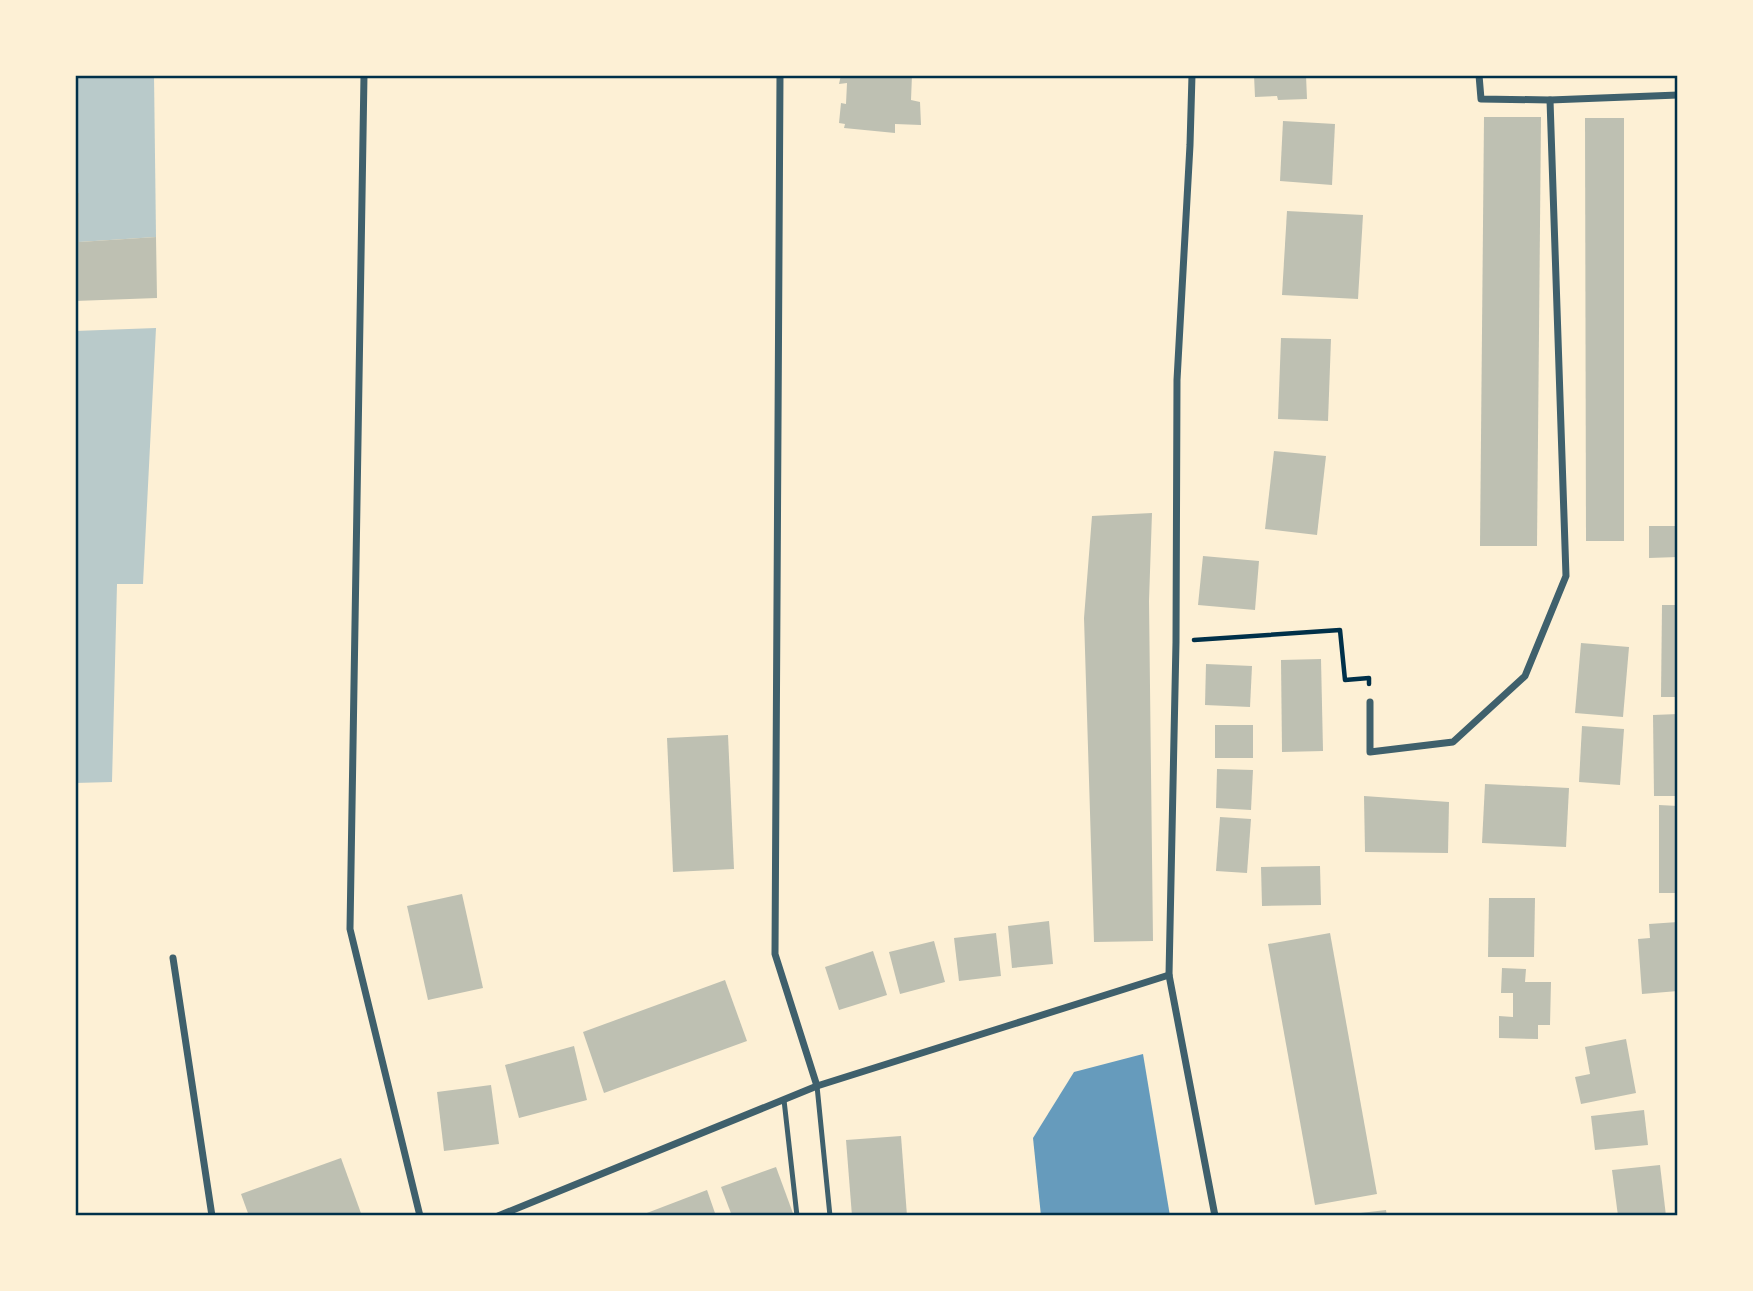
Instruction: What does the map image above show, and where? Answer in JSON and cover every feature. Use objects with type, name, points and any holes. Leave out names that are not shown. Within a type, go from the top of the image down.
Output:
[{"type":"street","points":[[364,75],[350,929],[420,1216]]},
{"type":"street","points":[[780,75],[775,954],[817,1086]]},
{"type":"street","points":[[1192,75],[1177,380],[1176,642],[1169,975],[1215,1216]]},
{"type":"street","points":[[1479,75],[1481,99],[1550,100],[1678,95]]},
{"type":"street","points":[[1370,702],[1370,752],[1453,743],[1525,676],[1566,576],[1550,100]]},
{"type":"street","points":[[173,958],[212,1216]]},
{"type":"street","points":[[498,1216],[817,1086],[1169,975]]},
{"type":"lane","points":[[817,1086],[830,1216]]},
{"type":"lane","points":[[784,1100],[797,1216]]},
{"type":"path","points":[[1176,642],[1340,630],[1345,680],[1369,678],[1370,702]]},
{"type":"shaded area","points":[[75,75],[154,75],[156,237],[79,242],[75,193]]},
{"type":"shaded area","points":[[156,328],[143,584],[117,584],[112,782],[75,783],[75,331]]},
{"type":"water","points":[[1143,1054],[1170,1216],[1041,1216],[1033,1138],[1074,1072]]},
{"type":"building","points":[[841,75],[912,75],[911,100],[920,102],[921,125],[895,124],[895,133],[844,128],[845,124],[839,123],[841,103],[846,104],[847,83],[839,84]]},
{"type":"building","points":[[1254,75],[1306,75],[1307,99],[1278,100],[1277,96],[1255,97]]},
{"type":"building","points":[[1484,117],[1541,117],[1537,546],[1480,546]]},
{"type":"building","points":[[1585,118],[1624,118],[1624,541],[1586,541]]},
{"type":"building","points":[[1283,121],[1335,124],[1332,185],[1280,181]]},
{"type":"building","points":[[75,193],[79,193],[79,242],[156,237],[157,298],[75,301]]},
{"type":"building","points":[[1287,211],[1363,215],[1358,299],[1282,295]]},
{"type":"building","points":[[1281,338],[1331,339],[1328,421],[1278,419]]},
{"type":"building","points":[[1274,451],[1326,456],[1317,535],[1265,529]]},
{"type":"building","points":[[1152,513],[1149,601],[1153,941],[1094,942],[1084,618],[1092,516]]},
{"type":"building","points":[[1649,526],[1678,526],[1678,557],[1649,558]]},
{"type":"building","points":[[1203,556],[1259,561],[1255,610],[1198,605]]},
{"type":"building","points":[[1662,605],[1678,605],[1678,697],[1661,697]]},
{"type":"building","points":[[1581,643],[1629,647],[1623,717],[1575,713]]},
{"type":"building","points":[[1321,659],[1323,751],[1282,752],[1281,660]]},
{"type":"building","points":[[1206,664],[1252,666],[1250,707],[1205,705]]},
{"type":"building","points":[[1678,714],[1678,796],[1654,796],[1653,715]]},
{"type":"building","points":[[1215,725],[1253,725],[1253,758],[1215,758]]},
{"type":"building","points":[[1582,726],[1624,729],[1620,785],[1579,782]]},
{"type":"building","points":[[728,735],[734,869],[673,872],[667,738]]},
{"type":"building","points":[[1217,769],[1253,770],[1251,810],[1216,808]]},
{"type":"building","points":[[1485,784],[1569,788],[1566,847],[1482,843]]},
{"type":"building","points":[[1364,796],[1449,802],[1448,853],[1365,852]]},
{"type":"building","points":[[1659,805],[1678,806],[1678,893],[1659,893]]},
{"type":"building","points":[[1220,817],[1251,819],[1247,873],[1216,871]]},
{"type":"building","points":[[1320,866],[1321,905],[1262,906],[1261,867]]},
{"type":"building","points":[[462,894],[483,988],[428,1000],[407,906]]},
{"type":"building","points":[[1489,898],[1535,898],[1534,957],[1488,957]]},
{"type":"building","points":[[1049,921],[1053,964],[1012,968],[1008,926]]},
{"type":"building","points":[[1678,922],[1678,991],[1642,994],[1638,939],[1650,938],[1649,924]]},
{"type":"building","points":[[996,933],[1001,976],[959,981],[954,938]]},
{"type":"building","points":[[1330,933],[1377,1194],[1315,1205],[1268,944]]},
{"type":"building","points":[[934,941],[945,982],[900,994],[889,952]]},
{"type":"building","points":[[873,951],[887,995],[839,1010],[825,967]]},
{"type":"building","points":[[1502,968],[1526,969],[1525,982],[1551,982],[1550,1025],[1538,1025],[1538,1039],[1499,1038],[1499,1016],[1513,1017],[1513,993],[1501,993]]},
{"type":"building","points":[[725,980],[747,1041],[604,1093],[583,1032]]},
{"type":"building","points":[[1626,1039],[1636,1093],[1581,1104],[1575,1077],[1590,1074],[1585,1047]]},
{"type":"building","points":[[574,1046],[587,1100],[519,1118],[505,1065]]},
{"type":"building","points":[[491,1085],[499,1144],[444,1151],[437,1092]]},
{"type":"building","points":[[1644,1110],[1648,1145],[1595,1150],[1591,1116]]},
{"type":"building","points":[[901,1136],[907,1216],[852,1216],[846,1140]]},
{"type":"building","points":[[341,1158],[362,1216],[249,1216],[241,1194]]},
{"type":"building","points":[[1660,1165],[1666,1216],[1618,1216],[1612,1170]]},
{"type":"building","points":[[776,1167],[794,1216],[732,1216],[721,1187]]},
{"type":"building","points":[[707,1190],[716,1216],[639,1216]]},
{"type":"building","points":[[1386,1210],[1387,1216],[1352,1216],[1352,1214]]}]
